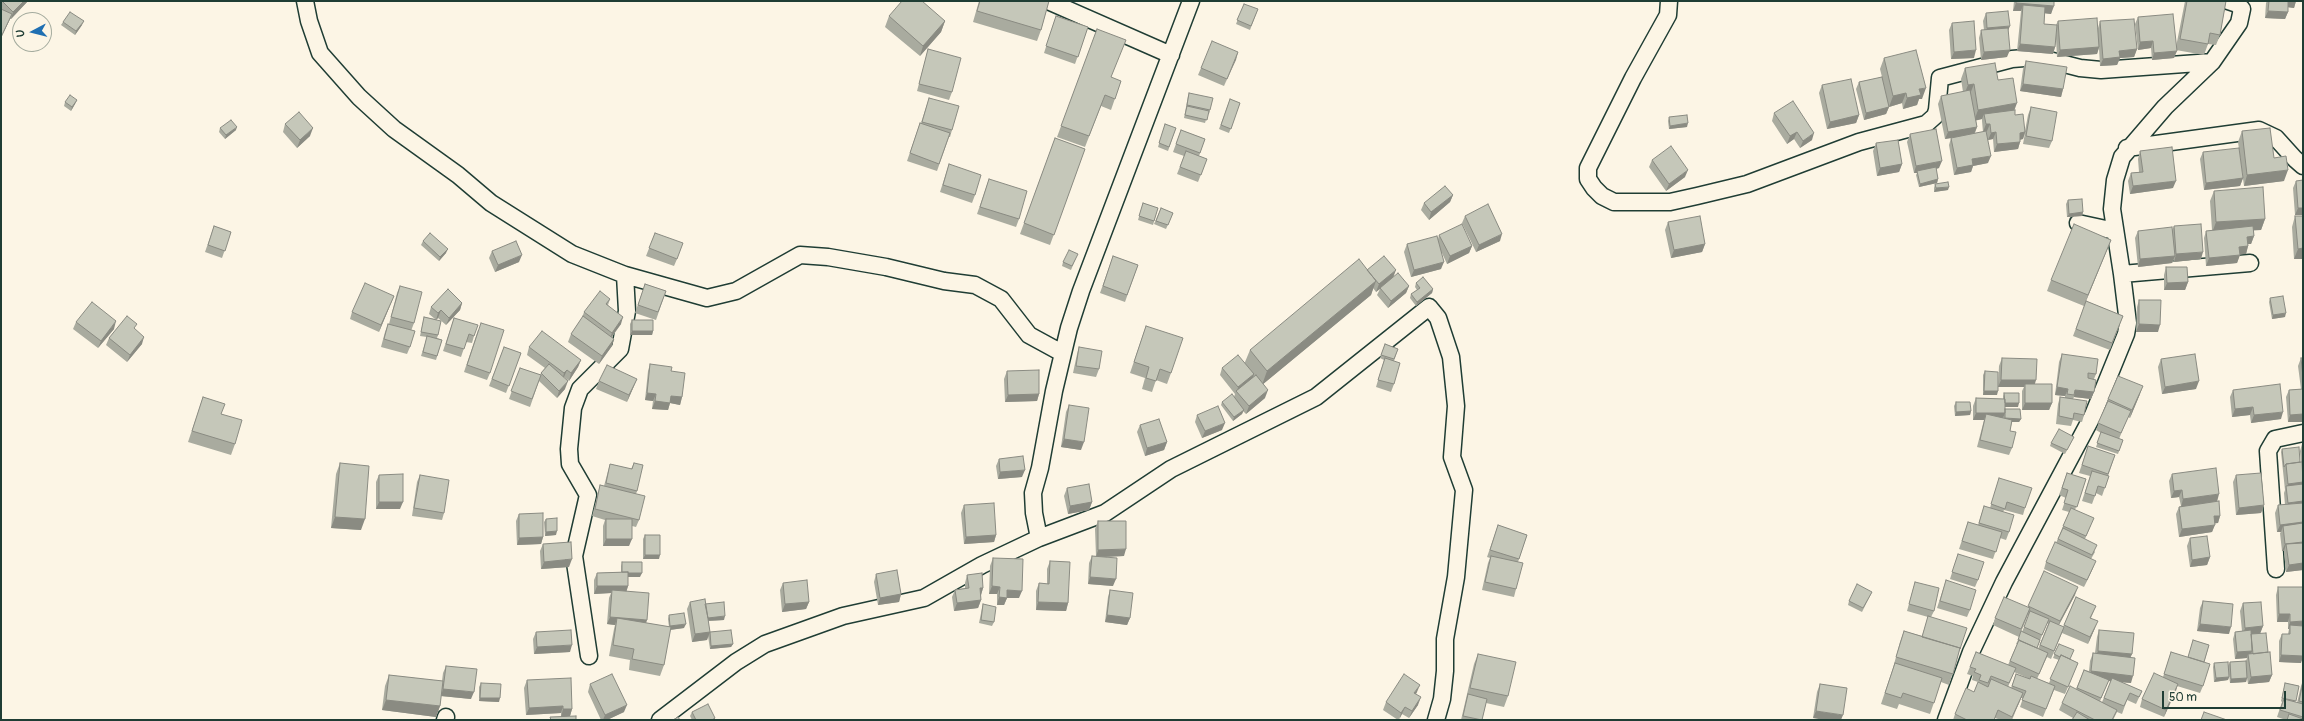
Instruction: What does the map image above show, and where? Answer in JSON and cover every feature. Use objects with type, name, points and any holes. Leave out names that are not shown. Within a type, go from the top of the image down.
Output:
[{"type":"street","points":[[305,1],[309,21],[320,53],[359,97],[394,128],[458,175],[491,203],[572,254],[625,275],[706,298],[736,291],[800,255],[871,265],[944,281],[975,285],[1001,299],[1029,335],[1062,353]]},
{"type":"street","points":[[1048,1],[1171,55]]},
{"type":"street","points":[[1039,538],[1034,513],[1033,493],[1040,468],[1062,353],[1080,291],[1191,1]]},
{"type":"street","points":[[1669,1],[1668,15],[1633,78],[1588,168],[1588,179],[1594,188],[1602,196],[1614,202],[1670,202],[1747,184],[1859,142],[1926,124],[1934,116],[1937,110],[1940,78],[2012,59],[2037,57],[2080,68],[2101,70],[2212,62]]},
{"type":"street","points":[[1946,720],[1971,652],[2004,582],[2093,415],[2126,334],[2128,323],[2112,209],[2114,180],[2122,157],[2127,148],[2165,107],[2212,62],[2242,16],[2242,9],[2237,4],[2228,1]]},
{"type":"street","points":[[2127,148],[2259,130],[2276,138],[2294,160],[2303,166]]},
{"type":"street","points":[[2078,223],[2115,231]]},
{"type":"street","points":[[2122,274],[2250,263]]},
{"type":"street","points":[[589,656],[574,556],[588,495],[570,464],[569,449],[573,408],[580,389],[620,349],[627,311],[625,275]]},
{"type":"street","points":[[660,720],[736,662],[765,644],[843,616],[924,598],[982,565],[1039,538],[1105,513],[1171,470],[1316,398],[1406,323],[1430,307],[1438,318],[1452,357],[1456,406],[1452,457],[1464,490],[1456,577],[1445,639],[1446,672],[1442,699],[1436,720]]},
{"type":"street","points":[[2276,569],[2268,451],[2275,439],[2303,433]]},
{"type":"building","points":[[2,1],[24,1],[13,12]]},
{"type":"building","points":[[902,1],[922,1],[945,21],[923,46],[889,16]]},
{"type":"building","points":[[980,1],[1049,1],[1041,30],[977,11]]},
{"type":"building","points":[[2016,1],[2054,1],[2054,6],[2016,3]]},
{"type":"building","points":[[2187,1],[2226,1],[2220,35],[2210,33],[2208,44],[2180,39]]},
{"type":"building","points":[[2269,1],[2288,1],[2288,12],[2268,11]]},
{"type":"building","points":[[1244,4],[1258,9],[1251,26],[1237,20]]},
{"type":"building","points":[[2023,5],[2045,7],[2044,24],[2057,25],[2055,47],[2020,44]]},
{"type":"building","points":[[1,9],[12,14],[1,37]]},
{"type":"building","points":[[2008,11],[2010,26],[1987,28],[1986,13]]},
{"type":"building","points":[[70,12],[84,21],[76,31],[63,22]]},
{"type":"building","points":[[2173,14],[2177,51],[2154,53],[2153,41],[2140,42],[2138,17]]},
{"type":"building","points":[[1056,16],[1088,27],[1078,57],[1046,46]]},
{"type":"building","points":[[2097,18],[2099,47],[2060,50],[2058,21]]},
{"type":"building","points":[[2134,19],[2137,49],[2119,51],[2120,57],[2103,59],[2100,21]]},
{"type":"building","points":[[1974,21],[1976,50],[1954,52],[1952,23]]},
{"type":"building","points":[[2008,28],[2010,50],[1984,52],[1981,30]]},
{"type":"building","points":[[1097,29],[1126,40],[1111,77],[1121,81],[1115,99],[1105,95],[1089,136],[1061,126]]},
{"type":"building","points":[[1212,41],[1238,52],[1227,79],[1201,68]]},
{"type":"building","points":[[928,49],[961,58],[952,92],[919,84]]},
{"type":"building","points":[[1916,50],[1926,88],[1919,89],[1921,95],[1907,98],[1906,93],[1893,96],[1884,58]]},
{"type":"building","points":[[2026,61],[2067,67],[2063,89],[2023,84]]},
{"type":"building","points":[[1995,63],[1998,80],[2013,78],[2017,103],[1978,110],[1974,84],[1968,85],[1965,68]]},
{"type":"building","points":[[1882,77],[1889,107],[1866,113],[1859,82]]},
{"type":"building","points":[[1851,79],[1859,115],[1830,122],[1822,85]]},
{"type":"building","points":[[1970,90],[1977,127],[1948,132],[1941,96]]},
{"type":"building","points":[[1189,93],[1213,98],[1210,110],[1187,105]]},
{"type":"building","points":[[70,95],[77,100],[72,107],[65,102]]},
{"type":"building","points":[[929,98],[959,106],[952,130],[922,122]]},
{"type":"building","points":[[1230,99],[1240,103],[1231,129],[1221,125]]},
{"type":"building","points":[[1793,101],[1814,133],[1803,141],[1797,132],[1790,136],[1774,113]]},
{"type":"building","points":[[1187,106],[1209,111],[1207,120],[1185,115]]},
{"type":"building","points":[[2031,107],[2057,112],[2052,141],[2026,136]]},
{"type":"building","points":[[2015,110],[2015,115],[2023,114],[2025,132],[2020,133],[2020,142],[1997,144],[1996,132],[1991,133],[1990,124],[1986,124],[1984,114]]},
{"type":"building","points":[[299,112],[313,128],[300,140],[285,124]]},
{"type":"building","points":[[1687,115],[1688,123],[1670,126],[1669,117]]},
{"type":"building","points":[[231,120],[237,127],[226,135],[220,128]]},
{"type":"building","points":[[920,123],[950,133],[939,164],[910,153]]},
{"type":"building","points":[[1165,124],[1176,128],[1169,147],[1159,143]]},
{"type":"building","points":[[2270,128],[2274,158],[2286,156],[2288,170],[2247,175],[2242,131]]},
{"type":"building","points":[[1936,129],[1942,161],[1916,166],[1910,134]]},
{"type":"building","points":[[1181,130],[1205,139],[1200,153],[1176,144]]},
{"type":"building","points":[[1986,131],[1991,156],[1972,159],[1973,165],[1957,168],[1951,138]]},
{"type":"building","points":[[1055,138],[1085,149],[1054,235],[1024,223]]},
{"type":"building","points":[[1898,140],[1902,164],[1880,168],[1876,143]]},
{"type":"building","points":[[1671,146],[1688,170],[1669,184],[1652,160]]},
{"type":"building","points":[[2172,147],[2176,181],[2133,186],[2131,173],[2143,172],[2140,151]]},
{"type":"building","points":[[2239,148],[2243,178],[2206,183],[2203,152]]},
{"type":"building","points":[[1186,151],[1207,159],[1201,175],[1180,167]]},
{"type":"building","points":[[949,164],[981,175],[975,195],[943,185]]},
{"type":"building","points":[[1936,167],[1938,179],[1920,184],[1917,171]]},
{"type":"building","points":[[989,179],[1027,191],[1019,219],[980,207]]},
{"type":"building","points":[[2303,180],[2303,208],[2298,208],[2296,181]]},
{"type":"building","points":[[1948,182],[1949,187],[1936,188],[1935,184]]},
{"type":"building","points":[[1445,186],[1453,195],[1431,212],[1424,203]]},
{"type":"building","points":[[2263,187],[2265,219],[2216,222],[2214,191]]},
{"type":"building","points":[[2082,199],[2083,212],[2069,214],[2068,200]]},
{"type":"building","points":[[1143,203],[1158,208],[1154,221],[1139,216]]},
{"type":"building","points":[[1488,204],[1502,234],[1479,245],[1465,216]]},
{"type":"building","points":[[1161,208],[1173,213],[1168,225],[1156,221]]},
{"type":"building","points":[[1700,216],[1705,244],[1674,250],[1668,222]]},
{"type":"building","points":[[2295,216],[2303,216],[2303,248],[2298,249]]},
{"type":"building","points":[[1462,224],[1472,246],[1450,256],[1439,235]]},
{"type":"building","points":[[2074,224],[2111,240],[2088,295],[2051,280]]},
{"type":"building","points":[[2201,224],[2203,252],[2176,254],[2174,226]]},
{"type":"building","points":[[214,226],[231,232],[225,251],[208,245]]},
{"type":"building","points":[[2253,226],[2254,236],[2247,237],[2248,246],[2239,247],[2240,255],[2209,258],[2206,231]]},
{"type":"building","points":[[2172,227],[2175,256],[2140,259],[2138,231]]},
{"type":"building","points":[[430,233],[448,249],[440,257],[423,241]]},
{"type":"building","points":[[655,233],[683,243],[677,259],[649,248]]},
{"type":"building","points":[[1437,236],[1444,262],[1414,270],[1407,244]]},
{"type":"building","points":[[516,241],[522,255],[498,265],[492,251]]},
{"type":"building","points":[[1069,250],[1078,254],[1072,266],[1063,262]]},
{"type":"building","points":[[1113,256],[1138,265],[1127,295],[1103,286]]},
{"type":"building","points":[[1384,256],[1396,270],[1379,284],[1367,270]]},
{"type":"building","points":[[1359,259],[1376,281],[1267,371],[1250,350]]},
{"type":"building","points":[[2166,267],[2187,267],[2188,282],[2167,283]]},
{"type":"building","points":[[1398,273],[1409,286],[1391,301],[1380,288]]},
{"type":"building","points":[[1423,277],[1433,289],[1417,302],[1411,294],[1420,288],[1416,283]]},
{"type":"building","points":[[365,283],[394,296],[381,325],[352,312]]},
{"type":"building","points":[[645,284],[666,291],[658,312],[638,305]]},
{"type":"building","points":[[400,286],[422,292],[414,323],[391,317]]},
{"type":"building","points":[[448,289],[462,303],[449,318],[441,310],[438,313],[431,307]]},
{"type":"building","points":[[600,291],[610,299],[606,304],[623,317],[612,333],[584,312]]},
{"type":"building","points":[[2283,296],[2286,313],[2273,315],[2270,298]]},
{"type":"building","points":[[2139,300],[2161,300],[2160,325],[2139,324]]},
{"type":"building","points":[[2086,301],[2123,316],[2112,343],[2076,329]]},
{"type":"building","points":[[92,302],[116,321],[101,341],[76,322]]},
{"type":"building","points":[[127,316],[137,324],[134,328],[144,337],[130,355],[109,338]]},
{"type":"building","points":[[583,316],[614,339],[602,356],[571,334]]},
{"type":"building","points":[[424,317],[441,321],[438,335],[421,332]]},
{"type":"building","points":[[454,318],[478,325],[474,336],[469,334],[464,349],[446,344]]},
{"type":"building","points":[[632,320],[653,320],[653,331],[632,331]]},
{"type":"building","points":[[481,323],[504,330],[490,373],[467,365]]},
{"type":"building","points":[[388,324],[415,331],[410,347],[384,339]]},
{"type":"building","points":[[1146,326],[1183,338],[1171,373],[1160,369],[1156,381],[1146,378],[1149,367],[1134,362]]},
{"type":"building","points":[[542,331],[581,360],[571,373],[567,370],[564,373],[529,347]]},
{"type":"building","points":[[427,336],[442,340],[437,356],[423,352]]},
{"type":"building","points":[[1385,344],[1398,349],[1394,359],[1381,355]]},
{"type":"building","points":[[504,347],[521,353],[509,386],[492,379]]},
{"type":"building","points":[[1079,347],[1102,351],[1099,369],[1076,366]]},
{"type":"building","points":[[2062,354],[2098,359],[2096,374],[2088,373],[2088,378],[2096,380],[2094,392],[2075,390],[2074,395],[2067,394],[2068,389],[2057,387]]},
{"type":"building","points":[[2195,354],[2199,381],[2165,387],[2161,359]]},
{"type":"building","points":[[1238,355],[1254,374],[1238,387],[1222,368]]},
{"type":"building","points":[[1385,358],[1400,363],[1394,384],[1378,380]]},
{"type":"building","points":[[2002,358],[2037,359],[2036,380],[2001,380]]},
{"type":"building","points":[[2301,358],[2303,358],[2303,377]]},
{"type":"building","points":[[549,364],[568,381],[559,391],[541,373]]},
{"type":"building","points":[[650,364],[672,367],[671,371],[685,373],[682,397],[671,396],[670,403],[655,401],[656,394],[647,393]]},
{"type":"building","points":[[607,365],[637,379],[629,395],[599,381]]},
{"type":"building","points":[[520,368],[541,375],[532,399],[511,391]]},
{"type":"building","points":[[1039,370],[1039,394],[1008,395],[1007,371]]},
{"type":"building","points":[[1985,371],[1998,372],[1998,391],[1984,391]]},
{"type":"building","points":[[1256,375],[1268,390],[1249,406],[1236,391]]},
{"type":"building","points":[[2118,376],[2143,386],[2132,410],[2108,399]]},
{"type":"building","points":[[2025,384],[2052,384],[2052,403],[2025,403]]},
{"type":"building","points":[[2280,384],[2283,412],[2254,415],[2253,407],[2235,409],[2233,390]]},
{"type":"building","points":[[2303,389],[2303,414],[2290,415],[2289,390]]},
{"type":"building","points":[[2004,393],[2019,393],[2019,403],[2005,403]]},
{"type":"building","points":[[1232,394],[1244,410],[1234,417],[1222,402]]},
{"type":"building","points":[[203,397],[225,404],[221,414],[242,420],[235,444],[192,431]]},
{"type":"building","points":[[2060,397],[2087,401],[2084,415],[2074,413],[2073,419],[2059,416]]},
{"type":"building","points":[[1976,398],[2005,399],[2005,413],[1976,413]]},
{"type":"building","points":[[2108,401],[2131,411],[2121,433],[2098,423]]},
{"type":"building","points":[[1956,402],[1970,402],[1971,411],[1956,412]]},
{"type":"building","points":[[1069,405],[1089,408],[1084,442],[1064,439]]},
{"type":"building","points":[[1218,406],[1225,423],[1205,431],[1197,415]]},
{"type":"building","points":[[2005,409],[2020,409],[2021,419],[2005,418]]},
{"type":"building","points":[[1986,414],[2012,420],[2010,431],[2016,432],[2012,448],[1980,440]]},
{"type":"building","points":[[1159,419],[1167,442],[1147,448],[1140,425]]},
{"type":"building","points":[[2059,429],[2074,437],[2067,450],[2051,443]]},
{"type":"building","points":[[2101,432],[2123,440],[2119,451],[2097,443]]},
{"type":"building","points":[[2088,446],[2115,455],[2108,474],[2082,465]]},
{"type":"building","points":[[2299,447],[2300,462],[2286,464],[2284,467],[2282,449]]},
{"type":"building","points":[[1023,456],[1025,470],[1000,472],[999,459]]},
{"type":"building","points":[[2302,462],[2303,482],[2288,484],[2286,464]]},
{"type":"building","points":[[340,463],[369,466],[365,519],[335,517]]},
{"type":"building","points":[[634,463],[643,465],[637,491],[606,483],[610,464],[632,469]]},
{"type":"building","points":[[2216,468],[2219,494],[2183,499],[2182,490],[2174,491],[2172,474]]},
{"type":"building","points":[[2092,471],[2109,476],[2105,488],[2098,486],[2095,496],[2085,493]]},
{"type":"building","points":[[2067,473],[2086,479],[2077,507],[2064,503],[2068,490],[2062,488]]},
{"type":"building","points":[[2261,473],[2264,505],[2239,508],[2236,475]]},
{"type":"building","points":[[403,474],[403,502],[379,502],[379,475]]},
{"type":"building","points":[[420,475],[449,480],[444,513],[414,508]]},
{"type":"building","points":[[1999,478],[2032,488],[2025,508],[2007,502],[2005,509],[1991,504]]},
{"type":"building","points":[[1089,484],[1092,502],[1070,506],[1067,488]]},
{"type":"building","points":[[2303,484],[2303,501],[2288,503],[2286,486]]},
{"type":"building","points":[[600,485],[645,496],[639,520],[595,509]]},
{"type":"building","points":[[2219,501],[2220,516],[2214,516],[2215,525],[2182,529],[2179,507]]},
{"type":"building","points":[[994,503],[996,535],[966,537],[964,505]]},
{"type":"building","points":[[2303,503],[2303,522],[2280,525],[2278,505]]},
{"type":"building","points":[[1984,506],[2014,515],[2009,532],[1979,523]]},
{"type":"building","points":[[2071,508],[2094,518],[2086,536],[2063,526]]},
{"type":"building","points":[[543,513],[543,537],[519,538],[519,514]]},
{"type":"building","points":[[557,518],[557,531],[546,532],[546,519]]},
{"type":"building","points":[[606,519],[632,519],[632,539],[606,539]]},
{"type":"building","points":[[1098,521],[1126,521],[1126,549],[1098,550]]},
{"type":"building","points":[[1968,522],[2002,532],[1996,552],[1962,541]]},
{"type":"building","points":[[2303,523],[2303,542],[2285,544],[2283,526]]},
{"type":"building","points":[[1498,525],[1527,535],[1519,559],[1490,550]]},
{"type":"building","points":[[2063,528],[2097,545],[2092,555],[2058,539]]},
{"type":"building","points":[[645,535],[660,535],[660,555],[645,555]]},
{"type":"building","points":[[2207,536],[2210,557],[2192,560],[2190,538]]},
{"type":"building","points":[[571,542],[572,559],[544,562],[543,544]]},
{"type":"building","points":[[2055,542],[2096,561],[2087,580],[2046,562]]},
{"type":"building","points":[[2303,543],[2303,563],[2289,565],[2286,544]]},
{"type":"building","points":[[1958,554],[1984,562],[1978,580],[1952,572]]},
{"type":"building","points":[[1092,556],[1117,558],[1116,579],[1090,577]]},
{"type":"building","points":[[1491,556],[1523,563],[1516,589],[1485,582]]},
{"type":"building","points":[[993,558],[1023,559],[1022,591],[1007,590],[1007,598],[999,597],[1000,587],[992,586]]},
{"type":"building","points":[[1050,561],[1070,562],[1068,603],[1038,602],[1039,583],[1049,584]]},
{"type":"building","points":[[622,562],[642,562],[642,573],[622,572]]},
{"type":"building","points":[[897,570],[901,594],[880,598],[876,574]]},
{"type":"building","points":[[2044,571],[2078,587],[2060,621],[2028,606]]},
{"type":"building","points":[[628,572],[628,586],[597,586],[597,573]]},
{"type":"building","points":[[982,573],[983,588],[980,588],[981,600],[957,603],[955,590],[969,588],[967,575]]},
{"type":"building","points":[[807,580],[809,602],[785,604],[783,583]]},
{"type":"building","points":[[1946,580],[1976,590],[1970,610],[1940,601]]},
{"type":"building","points":[[1915,582],[1939,588],[1934,611],[1909,604]]},
{"type":"building","points":[[1857,584],[1872,592],[1863,608],[1849,601]]},
{"type":"building","points":[[2278,587],[2303,587],[2303,621],[2290,622],[2290,614],[2279,614]]},
{"type":"building","points":[[612,590],[649,593],[647,620],[610,617]]},
{"type":"building","points":[[1110,590],[1133,593],[1130,618],[1107,615]]},
{"type":"building","points":[[2004,597],[2030,608],[2021,629],[1995,618]]},
{"type":"building","points":[[2076,597],[2096,606],[2090,618],[2098,621],[2090,637],[2064,625]]},
{"type":"building","points":[[705,599],[710,632],[695,634],[690,602]]},
{"type":"building","points":[[2203,601],[2233,604],[2231,627],[2200,624]]},
{"type":"building","points":[[724,602],[725,616],[708,618],[705,604]]},
{"type":"building","points":[[2261,602],[2263,626],[2245,628],[2243,603]]},
{"type":"building","points":[[983,604],[996,607],[994,622],[981,620]]},
{"type":"building","points":[[2030,611],[2049,619],[2042,635],[2024,627]]},
{"type":"building","points":[[684,613],[686,624],[670,626],[669,615]]},
{"type":"building","points":[[1928,616],[1967,628],[1960,649],[1922,637]]},
{"type":"building","points":[[617,618],[671,627],[664,665],[632,659],[634,649],[613,645]]},
{"type":"building","points":[[2050,621],[2064,627],[2054,651],[2040,645]]},
{"type":"building","points":[[2290,625],[2303,626],[2303,656],[2281,655],[2282,634],[2290,634]]},
{"type":"building","points":[[571,630],[572,645],[537,647],[536,632]]},
{"type":"building","points":[[731,630],[733,644],[711,646],[710,632]]},
{"type":"building","points":[[2099,630],[2134,633],[2132,654],[2098,651]]},
{"type":"building","points":[[2251,630],[2252,651],[2237,652],[2235,632]]},
{"type":"building","points":[[1904,631],[1960,648],[1953,674],[1896,657]]},
{"type":"building","points":[[2021,631],[2040,640],[2037,648],[2018,640]]},
{"type":"building","points":[[2266,633],[2268,652],[2253,654],[2251,634]]},
{"type":"building","points":[[2019,640],[2048,653],[2039,674],[2010,661]]},
{"type":"building","points":[[2193,640],[2209,645],[2204,662],[2188,657]]},
{"type":"building","points":[[2059,644],[2074,650],[2070,659],[2054,654]]},
{"type":"building","points":[[1976,652],[2016,668],[2009,683],[1991,676],[1988,683],[1979,680],[1981,675],[1974,672],[1976,669],[1970,667]]},
{"type":"building","points":[[2171,652],[2210,664],[2203,686],[2164,674]]},
{"type":"building","points":[[2270,652],[2272,675],[2251,677],[2248,654]]},
{"type":"building","points":[[2093,653],[2135,658],[2133,676],[2091,671]]},
{"type":"building","points":[[1478,654],[1516,662],[1508,696],[1470,688]]},
{"type":"building","points":[[2061,655],[2078,663],[2068,687],[2050,679]]},
{"type":"building","points":[[2246,661],[2247,678],[2231,679],[2230,662]]},
{"type":"building","points":[[2228,662],[2229,677],[2216,678],[2214,663]]},
{"type":"building","points":[[1895,663],[1942,678],[1934,703],[1903,693],[1901,698],[1885,693]]},
{"type":"building","points":[[446,666],[477,669],[474,692],[443,689]]},
{"type":"building","points":[[2084,670],[2109,680],[2101,698],[2077,688]]},
{"type":"building","points":[[2154,673],[2178,684],[2166,710],[2142,699]]},
{"type":"building","points":[[612,674],[627,705],[605,715],[590,684]]},
{"type":"building","points":[[1404,674],[1420,685],[1414,693],[1421,697],[1412,711],[1405,707],[1401,713],[1386,702]]},
{"type":"building","points":[[2016,674],[2030,679],[2031,676],[2055,686],[2046,709],[2022,700],[2026,691],[2012,686]]},
{"type":"building","points":[[389,675],[443,681],[440,706],[386,700]]},
{"type":"building","points":[[571,678],[572,709],[563,709],[563,706],[529,708],[527,680]]},
{"type":"building","points":[[2112,678],[2142,691],[2139,697],[2130,693],[2124,706],[2104,698]]},
{"type":"building","points":[[1991,679],[2023,693],[2012,717],[1998,710],[1994,720],[1967,720],[1955,714],[1966,688],[1974,692],[1978,682],[1988,687]]},
{"type":"building","points":[[2303,682],[2303,702],[2299,701]]},
{"type":"building","points":[[481,683],[501,684],[500,698],[480,698]]},
{"type":"building","points":[[2285,683],[2299,686],[2296,701],[2282,698]]},
{"type":"building","points":[[1820,684],[1847,688],[1843,715],[1816,711]]},
{"type":"building","points":[[2070,686],[2117,710],[2112,720],[2095,720],[2062,703]]},
{"type":"building","points":[[1468,694],[1487,699],[1482,720],[1463,716]]},
{"type":"building","points":[[2284,699],[2303,704],[2303,717],[2280,710]]},
{"type":"building","points":[[708,704],[715,718],[712,720],[696,720],[692,712]]},
{"type":"building","points":[[2077,712],[2090,720],[2072,720]]},
{"type":"building","points":[[2204,712],[2227,720],[2201,720]]},
{"type":"building","points":[[2289,714],[2303,719],[2303,720],[2287,720]]},
{"type":"building","points":[[576,716],[576,720],[551,720],[550,717]]},
{"type":"building","points":[[678,717],[680,720],[673,720]]}]
